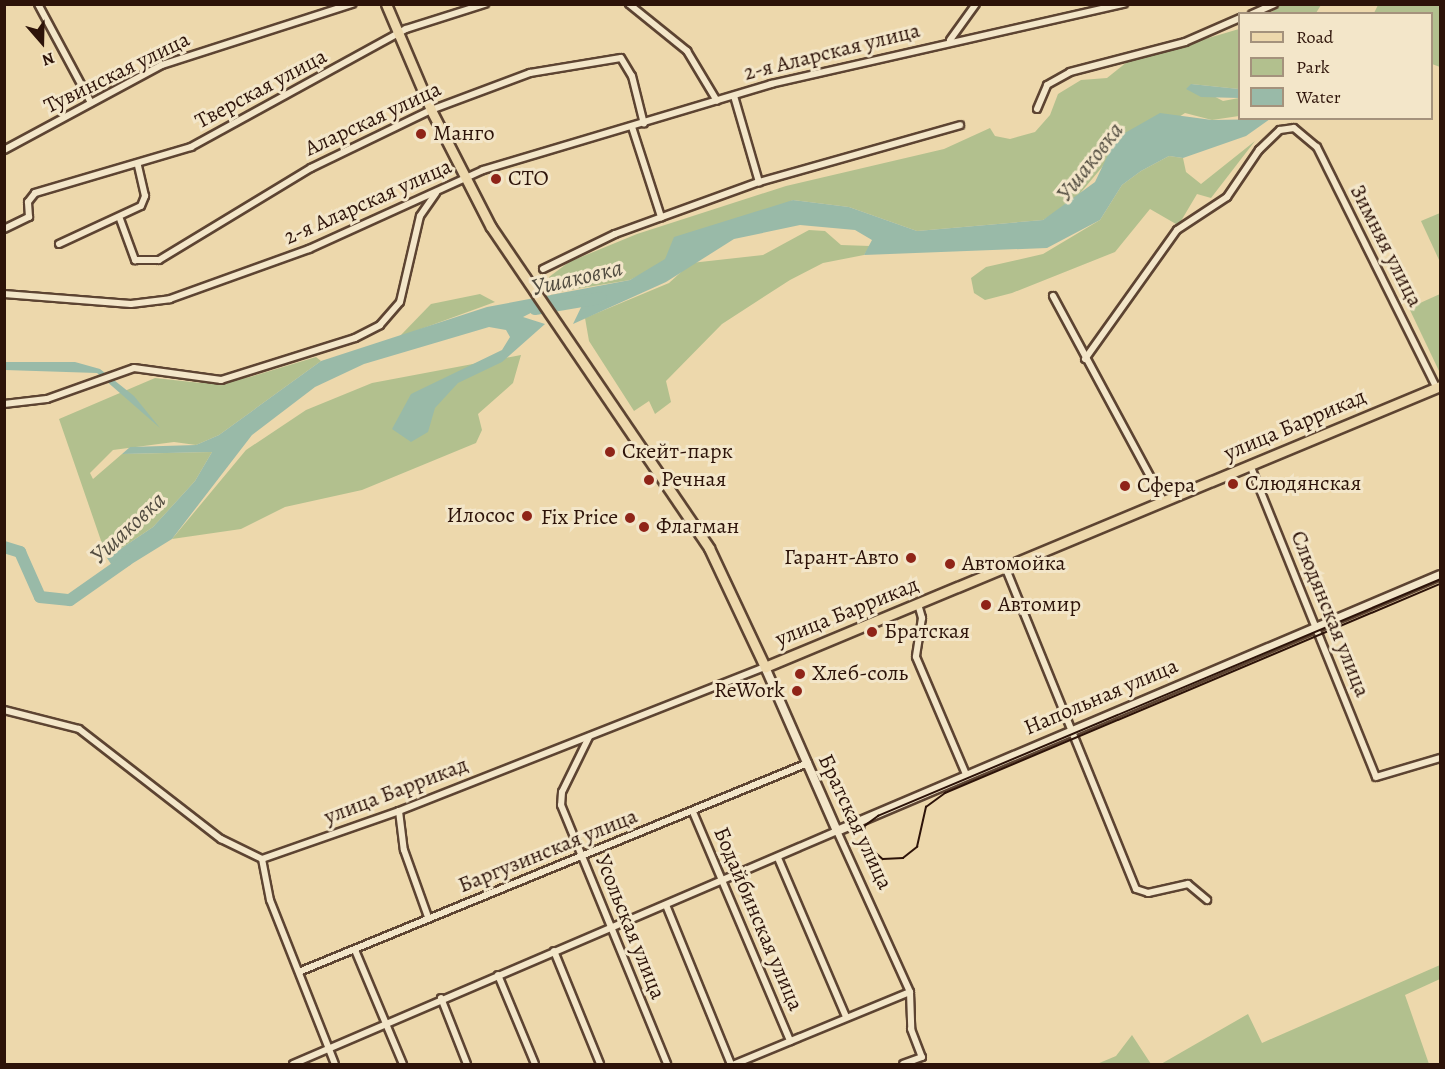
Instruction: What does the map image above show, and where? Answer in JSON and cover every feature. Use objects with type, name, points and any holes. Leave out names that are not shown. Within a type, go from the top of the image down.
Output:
[{"type":"main road","points":[[386,4],[431,110],[517,269],[709,548],[765,667]]},
{"type":"main road","name":"улица Баррикад","points":[[765,667],[1006,569],[1438,386]]},
{"type":"street","points":[[38,4],[91,103]]},
{"type":"street","name":"Тувинская улица","points":[[4,150],[162,65],[352,4]]},
{"type":"street","name":"Тверская улица","points":[[4,229],[28,217],[28,202],[35,193],[138,165],[190,147],[271,106],[397,34],[485,4]]},
{"type":"street","points":[[629,4],[687,51],[717,101]]},
{"type":"street","name":"2-я Аларская улица","points":[[950,40],[976,4]]},
{"type":"street","name":"2-я Аларская улица","points":[[4,294],[131,304],[170,299],[260,268],[409,205],[466,178],[734,96],[950,40],[1124,4]]},
{"type":"street","points":[[1256,12],[1274,4]]},
{"type":"street","points":[[1037,109],[1047,85],[1070,72],[1185,42],[1238,18]]},
{"type":"street","name":"Аларская улица","points":[[120,219],[135,260],[159,260],[204,237],[277,186],[431,110],[530,73],[621,58],[632,75],[644,124]]},
{"type":"street","points":[[734,96],[759,182]]},
{"type":"street","points":[[543,268],[661,217],[759,182],[960,125]]},
{"type":"street","points":[[633,128],[661,217]]},
{"type":"street","name":"Зимняя улица","points":[[1085,359],[1177,230],[1227,197],[1259,150],[1280,130],[1294,128],[1317,147],[1438,386]]},
{"type":"street","points":[[59,244],[120,219],[141,206],[145,196],[138,165]]},
{"type":"street","points":[[4,404],[73,390],[126,371],[170,370],[221,380],[355,338],[380,325],[400,302],[420,216],[436,193]]},
{"type":"street","points":[[409,205],[420,216]]},
{"type":"street","points":[[1053,296],[1085,359],[1119,410],[1164,502]]},
{"type":"street","name":"Слюдянская улица","points":[[1250,465],[1376,777],[1440,758]]},
{"type":"street","points":[[1006,569],[1136,889],[1148,893],[1188,884],[1207,900]]},
{"type":"street","name":"Напольная улица","points":[[293,1065],[441,998],[778,858],[966,774],[1440,574]]},
{"type":"street","points":[[918,604],[922,618],[916,657],[966,774]]},
{"type":"street","name":"улица Баррикад","points":[[262,859],[399,811],[765,667]]},
{"type":"street","name":"Братская улица","points":[[765,667],[910,992]]},
{"type":"street","points":[[4,710],[80,729],[221,839],[262,859],[270,900],[301,971],[335,1065]]},
{"type":"street","name":"Усольская улица","points":[[589,737],[562,792],[580,855],[667,1065]]},
{"type":"street","name":"Баргузинская улица","points":[[301,971],[355,950],[428,916],[693,812],[808,763]]},
{"type":"street","points":[[399,811],[404,850],[428,916]]},
{"type":"street","name":"Бодайбинская улица","points":[[693,812],[790,1041]]},
{"type":"street","points":[[778,858],[846,1017]]},
{"type":"street","points":[[666,905],[733,1065],[910,992],[910,1029],[922,1057],[903,1065]]},
{"type":"street","points":[[355,950],[403,1065]]},
{"type":"street","points":[[554,951],[600,1065]]},
{"type":"street","points":[[498,975],[535,1065]]},
{"type":"street","points":[[441,998],[468,1065]]},
{"type":"green space","points":[[1281,4],[1321,5],[1317,12],[1271,12]]},
{"type":"green space","points":[[1378,5],[1440,5],[1440,67],[1433,64],[1433,12],[1374,12]]},
{"type":"green space","points":[[1238,29],[1238,89],[1191,84],[1223,101],[1238,98],[1238,116],[1212,120],[1185,113],[1103,166],[1072,203],[1043,220],[917,231],[849,207],[793,200],[630,280],[558,292],[549,277],[569,262],[637,234],[786,186],[944,149],[990,128],[995,136],[1010,139],[1035,132],[1050,115],[1058,94],[1081,80],[1107,78],[1127,62]]},
{"type":"green space","points":[[1255,141],[1211,198],[1197,194],[1181,221],[1176,224],[1150,209],[1115,252],[1012,293],[985,300],[974,293],[971,278],[986,267],[1043,254],[1100,220],[1122,185],[1141,171],[1169,156],[1183,158],[1186,172],[1201,184]]},
{"type":"green space","points":[[1440,213],[1440,262],[1421,221]]},
{"type":"green space","points":[[809,230],[825,231],[841,245],[870,246],[864,255],[823,263],[790,280],[722,324],[666,381],[671,402],[655,414],[649,401],[634,411],[589,341],[585,318],[669,283],[691,263],[763,255]]},
{"type":"green space","points":[[480,294],[495,302],[399,337],[431,304]]},
{"type":"green space","points":[[1440,294],[1440,373],[1409,308]]},
{"type":"green space","points":[[521,355],[513,383],[478,414],[482,430],[476,443],[362,490],[285,507],[241,529],[172,539],[246,450],[306,410],[372,383]]},
{"type":"green space","points":[[316,357],[321,361],[219,435],[196,445],[174,442],[113,450],[90,473],[93,479],[122,454],[212,452],[195,481],[153,527],[107,558],[59,419],[155,378],[201,383],[250,377]]},
{"type":"green space","points":[[1440,965],[1440,979],[1405,995],[1429,1064],[1161,1064],[1248,1014],[1262,1043]]},
{"type":"green space","points":[[1132,1035],[1151,1064],[1097,1064],[1116,1056]]},
{"type":"water","points":[[1191,84],[1238,89],[1238,98],[1201,97],[1186,89]]},
{"type":"water","points":[[1160,113],[1212,120],[1269,120],[1246,136],[1183,158],[1169,156],[1141,171],[1122,185],[1100,220],[1047,248],[864,255],[872,240],[855,230],[800,225],[734,239],[666,282],[573,324],[587,295],[550,303],[523,317],[545,324],[502,362],[458,383],[435,408],[428,432],[411,442],[392,429],[411,394],[502,350],[510,337],[506,330],[489,327],[364,364],[315,387],[252,435],[172,539],[117,573],[107,558],[153,527],[195,481],[212,452],[122,454],[130,447],[196,445],[219,435],[321,361],[487,307],[630,280],[665,259],[674,237],[793,200],[849,207],[917,231],[1043,220],[1095,182],[1116,138]]},
{"type":"water","name":"Ушаковка","points":[[4,362],[75,362],[100,369],[134,396],[160,428],[97,373],[5,370]]},
{"type":"waterway","name":"Ушаковка","points":[[535,309],[601,298]]},
{"type":"waterway","name":"Ушаковка","points":[[4,547],[20,552],[40,597],[70,600],[127,560]]},
{"type":"tram line","points":[[1440,580],[879,816],[865,826],[865,843],[883,859],[903,858],[917,847],[926,807],[945,793],[1440,584]]},
{"type":"place","name":"Манго","points":[[421,134]]},
{"type":"place","name":"СТО","points":[[496,179]]},
{"type":"place","name":"Скейт-парк","points":[[610,452]]},
{"type":"place","name":"Речная","points":[[649,480]]},
{"type":"place","name":"Слюдянская","points":[[1233,484]]},
{"type":"place","name":"Сфера","points":[[1125,486]]},
{"type":"place","name":"Илосос","points":[[527,516]]},
{"type":"place","name":"Fix Price","points":[[630,518]]},
{"type":"place","name":"Флагман","points":[[644,527]]},
{"type":"place","name":"Гарант-Авто","points":[[911,558]]},
{"type":"place","name":"Автомойка","points":[[950,564]]},
{"type":"place","name":"Автомир","points":[[986,605]]},
{"type":"place","name":"Братская","points":[[872,632]]},
{"type":"place","name":"Хлеб-соль","points":[[800,674]]},
{"type":"place","name":"ReWork","points":[[797,691]]}]
